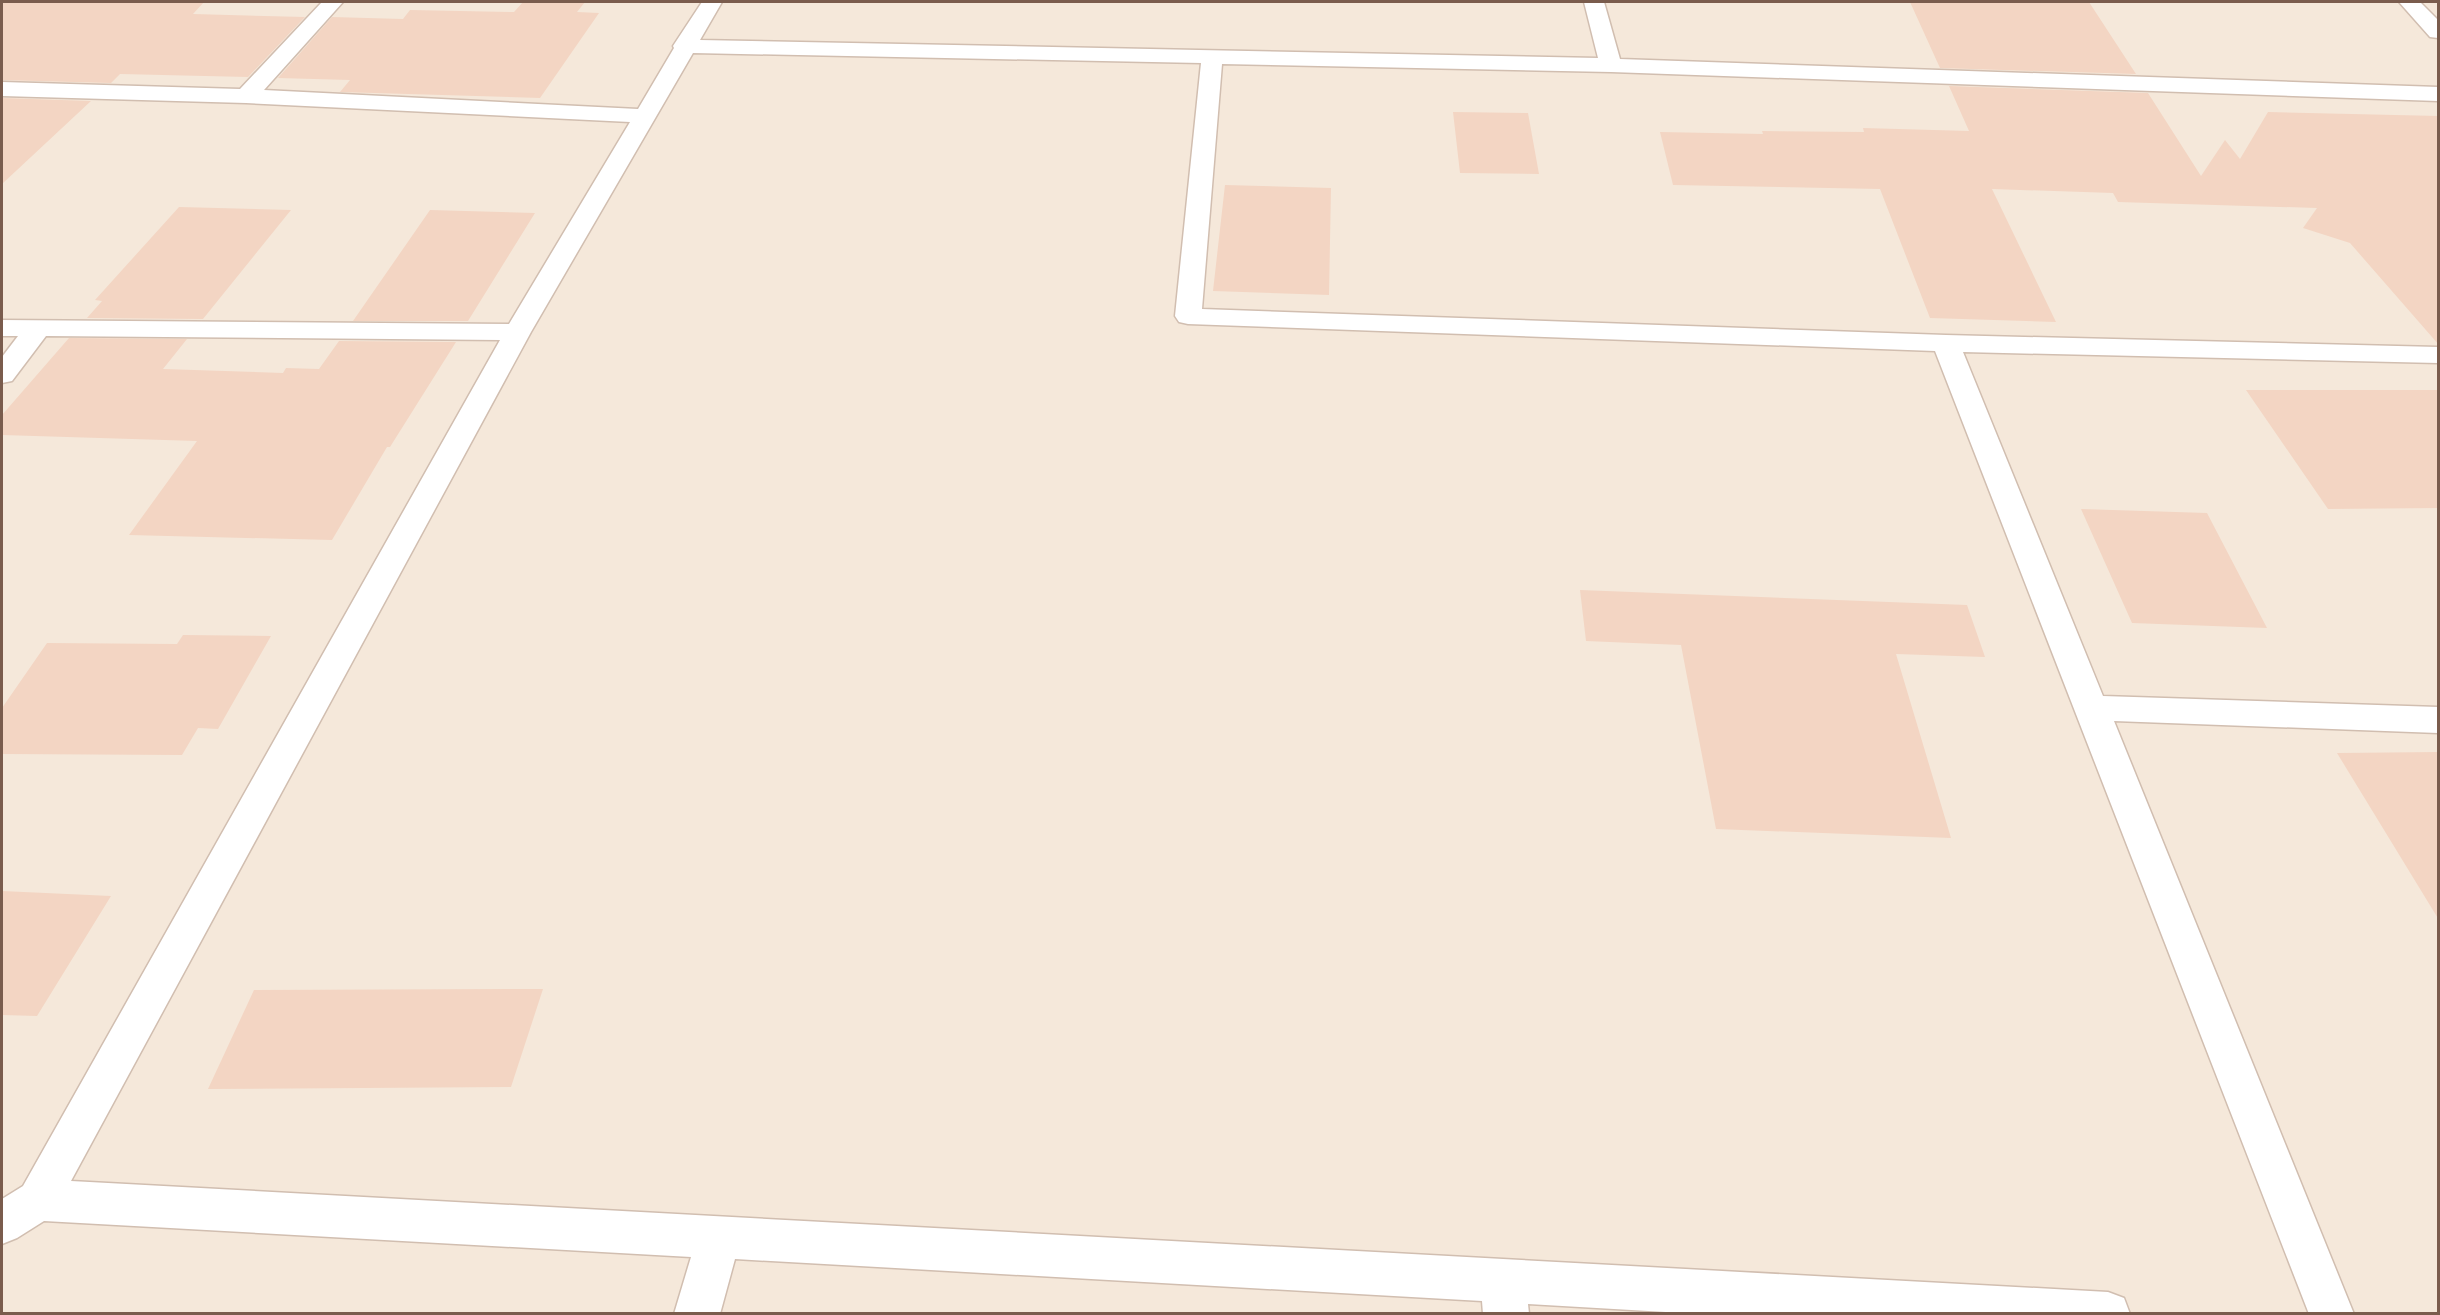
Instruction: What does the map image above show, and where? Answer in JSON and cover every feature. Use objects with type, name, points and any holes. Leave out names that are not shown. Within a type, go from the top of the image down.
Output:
[{"type":"street","points":[[246,96],[333,2]]},
{"type":"street","points":[[2,1223],[38,1200],[518,332],[684,46],[712,2]]},
{"type":"street","points":[[1594,2],[1611,65]]},
{"type":"street","points":[[2409,2],[2439,32]]},
{"type":"street","points":[[684,46],[1611,65],[2439,94]]},
{"type":"street","points":[[1212,57],[1188,316],[1946,343],[2439,355]]},
{"type":"street","points":[[2,89],[246,96],[644,116]]},
{"type":"street","points":[[2,328],[518,332]]},
{"type":"street","points":[[2,375],[39,328]]},
{"type":"street","points":[[1946,343],[2332,1314]]},
{"type":"street","points":[[2091,708],[2439,720]]},
{"type":"street","points":[[38,1200],[718,1237],[1505,1296],[2108,1314]]},
{"type":"street","points":[[697,1314],[718,1237]]},
{"type":"shaded area","points":[[2,2],[2438,2],[2438,1313],[2,1313]]},
{"type":"building","points":[[2,2],[204,2],[193,14],[305,17],[248,77],[120,74],[111,83],[2,80]]},
{"type":"building","points":[[523,2],[585,2],[577,12],[599,13],[540,98],[340,92],[350,80],[278,78],[332,17],[403,19],[410,10],[514,12]]},
{"type":"building","points":[[1910,2],[2089,2],[2136,74],[1940,68]]},
{"type":"building","points":[[1949,86],[2148,93],[2201,176],[2225,140],[2240,159],[2268,112],[2439,116],[2439,345],[2350,243],[2303,228],[2317,208],[2118,202],[2113,193],[1992,189],[2056,322],[1930,318],[1880,189],[1673,185],[1660,132],[1763,134],[1762,131],[1864,132],[1863,128],[1969,131]]},
{"type":"building","points":[[2,98],[91,101],[2,184]]},
{"type":"building","points":[[1453,112],[1528,113],[1539,174],[1460,173]]},
{"type":"building","points":[[1225,185],[1331,188],[1329,295],[1213,291]]},
{"type":"building","points":[[179,207],[291,210],[203,319],[87,318],[102,301],[95,300]]},
{"type":"building","points":[[430,210],[535,213],[468,321],[353,321]]},
{"type":"building","points":[[69,338],[187,339],[163,369],[283,373],[286,368],[319,369],[339,341],[456,342],[390,447],[387,447],[332,540],[129,535],[197,441],[2,435],[2,415]]},
{"type":"building","points":[[2246,390],[2439,390],[2439,508],[2328,509]]},
{"type":"building","points":[[2081,509],[2207,513],[2267,628],[2132,623]]},
{"type":"building","points":[[1580,590],[1967,605],[1985,657],[1896,654],[1951,838],[1716,829],[1681,645],[1586,641]]},
{"type":"building","points":[[183,635],[271,636],[218,729],[198,728],[182,755],[2,754],[2,708],[47,643],[177,644]]},
{"type":"building","points":[[2439,752],[2439,920],[2337,753]]},
{"type":"building","points":[[2,891],[111,896],[37,1016],[2,1015]]},
{"type":"building","points":[[543,989],[511,1087],[208,1089],[254,990]]}]
